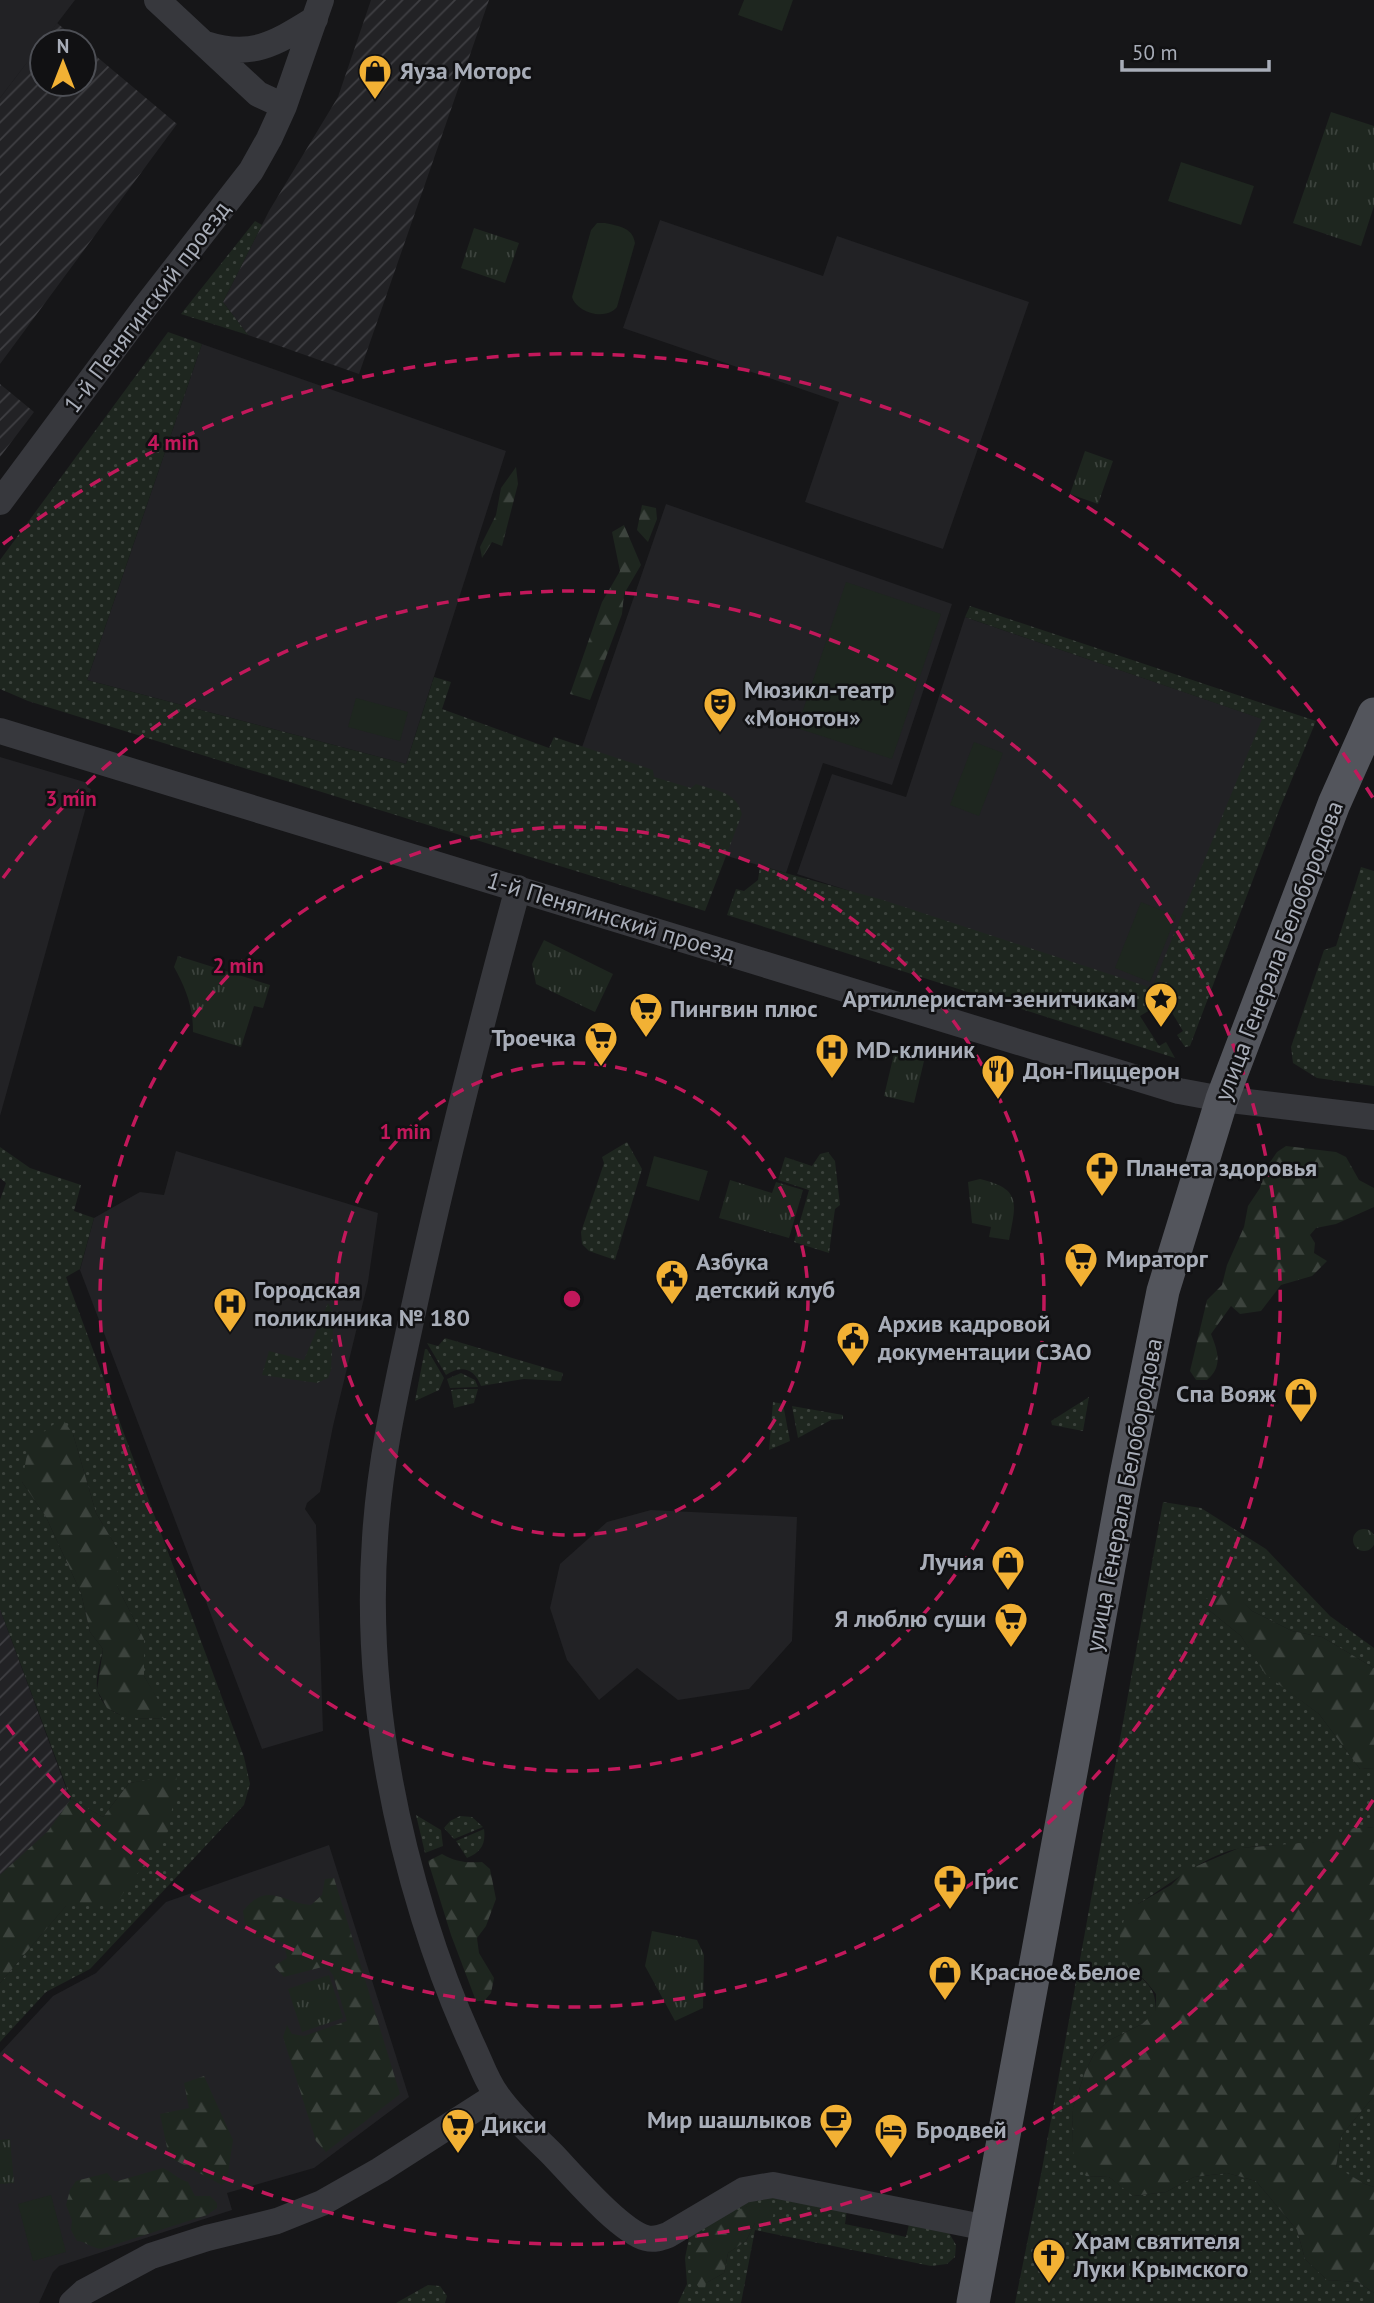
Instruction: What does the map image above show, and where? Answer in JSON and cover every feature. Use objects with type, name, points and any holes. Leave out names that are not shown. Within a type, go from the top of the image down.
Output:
[{"type":"main road","name":"улица Генерала Белобородова","points":[[973,2303],[1163,1291],[1222,1099],[1334,804],[1374,714]]},
{"type":"street","points":[[157,0],[258,94],[284,107]]},
{"type":"street","points":[[202,43],[240,52],[261,48],[287,37],[318,10]]},
{"type":"street","name":"1-й Пенягинский проезд","points":[[0,502],[145,307],[251,171],[270,139],[284,107],[318,10]]},
{"type":"street","name":"1-й Пенягинский проезд","points":[[0,731],[1179,1091],[1222,1099],[1374,1117]]},
{"type":"street","points":[[518,888],[437,1203],[394,1396],[374,1542],[374,1616],[383,1746],[396,1814],[415,1889],[439,1966],[497,2095],[514,2116],[628,2229],[644,2237],[657,2239],[667,2235],[744,2190],[773,2185],[987,2228]]},
{"type":"street","points":[[72,2303],[84,2292],[151,2256],[207,2238],[277,2221],[322,2203],[380,2170],[497,2095]]},
{"type":"shaded area","points":[[0,0],[75,0],[54,28],[28,28],[28,61],[0,98]]},
{"type":"shaded area","points":[[371,0],[489,0],[359,374],[248,335],[223,302],[269,211],[338,97]]},
{"type":"shaded area","points":[[98,58],[177,124],[0,364],[0,98],[28,61],[28,98],[98,98]]},
{"type":"shaded area","points":[[660,220],[823,276],[837,236],[1029,302],[943,549],[805,502],[839,402],[623,328]]},
{"type":"shaded area","points":[[202,344],[506,451],[406,764],[87,680]]},
{"type":"shaded area","points":[[0,384],[34,412],[0,457]]},
{"type":"shaded area","points":[[666,504],[952,604],[892,785],[823,763],[786,873],[561,808]]},
{"type":"shaded area","points":[[965,617],[1263,719],[1152,989],[797,874],[832,774],[906,797]]},
{"type":"shaded area","points":[[0,757],[88,783],[87,787],[91,789],[0,1116]]},
{"type":"shaded area","points":[[176,1151],[378,1213],[368,1282],[320,1492],[307,1503],[305,1509],[316,1525],[323,1731],[262,1749],[80,1270],[94,1218],[140,1192],[164,1195]]},
{"type":"shaded area","points":[[651,1510],[797,1517],[792,1641],[749,1689],[678,1700],[637,1668],[599,1700],[567,1660],[550,1608],[560,1564],[607,1522]]},
{"type":"shaded area","points":[[0,1609],[86,1842],[0,1925]]},
{"type":"shaded area","points":[[329,1845],[409,2097],[314,2168],[227,2193],[232,2210],[59,2266],[53,2272],[39,2303],[0,2303],[0,2053],[53,1996],[96,1973],[166,1902]]},
{"type":"green space","points":[[744,0],[793,0],[782,31],[738,15]]},
{"type":"green space","points":[[1331,112],[1374,126],[1374,206],[1361,246],[1293,223]]},
{"type":"green space","points":[[1181,162],[1254,186],[1241,225],[1168,201]]},
{"type":"green space","points":[[255,221],[262,225],[223,302],[248,335],[181,314]]},
{"type":"green space","points":[[597,223],[628,230],[635,243],[617,307],[606,314],[599,314],[586,311],[575,303],[572,297],[591,230]]},
{"type":"green space","points":[[474,228],[519,243],[505,283],[461,268]]},
{"type":"green space","points":[[168,332],[202,344],[87,680],[406,764],[434,677],[451,682],[442,709],[549,748],[554,737],[653,770],[654,777],[691,788],[696,784],[730,796],[742,814],[705,911],[28,701],[0,689],[0,560]]},
{"type":"green space","points":[[1085,451],[1113,461],[1098,504],[1070,494]]},
{"type":"green space","points":[[516,467],[518,484],[502,546],[492,542],[482,558],[480,547],[496,515],[501,488]]},
{"type":"green space","points":[[642,505],[656,508],[657,519],[648,542],[637,530]]},
{"type":"green space","points":[[624,525],[641,565],[624,594],[622,614],[590,700],[570,694],[602,602],[620,571],[612,532]]},
{"type":"green space","points":[[846,582],[941,614],[892,759],[797,728]]},
{"type":"green space","points":[[970,606],[1316,721],[1280,808],[1190,1046],[1185,1047],[1177,1035],[1183,1031],[1165,1001],[1140,1016],[1159,1046],[1166,1042],[1175,1058],[727,915],[736,889],[744,891],[758,880],[760,866],[883,900],[1152,988],[1262,719],[965,617]]},
{"type":"green space","points":[[356,698],[408,712],[400,741],[348,727]]},
{"type":"green space","points":[[974,742],[1003,753],[979,816],[950,805]]},
{"type":"green space","points":[[1361,867],[1374,871],[1374,1086],[1317,1078],[1293,1063],[1291,1047],[1324,950],[1336,946]]},
{"type":"green space","points":[[1141,902],[1176,916],[1150,982],[1115,968]]},
{"type":"green space","points":[[544,940],[613,974],[595,1012],[536,984],[532,964]]},
{"type":"green space","points":[[178,956],[270,985],[263,1008],[254,1006],[241,1047],[193,1032],[188,998],[174,967]]},
{"type":"green space","points":[[894,1054],[924,1061],[914,1103],[884,1096]]},
{"type":"green space","points":[[627,1142],[642,1169],[615,1260],[589,1251],[582,1244],[581,1232],[604,1163],[602,1157]]},
{"type":"green space","points":[[1286,1146],[1336,1152],[1346,1157],[1359,1180],[1374,1188],[1374,1207],[1336,1224],[1316,1228],[1310,1235],[1315,1243],[1314,1253],[1327,1261],[1312,1276],[1281,1285],[1261,1311],[1240,1314],[1231,1306],[1211,1334],[1218,1358],[1215,1370],[1207,1380],[1196,1380],[1190,1371],[1207,1300],[1222,1285],[1227,1265],[1244,1227],[1248,1206],[1260,1188],[1266,1168],[1277,1152]]},
{"type":"green space","points":[[0,1147],[30,1168],[81,1185],[74,1211],[94,1218],[80,1269],[66,1277],[244,1757],[250,1784],[244,1805],[90,1969],[46,1992],[0,2042],[0,1983],[177,1776],[129,1783],[103,1817],[71,1799],[0,1609],[0,1200],[6,1183],[0,1178]],"holes":[[[73,1434],[96,1513],[117,1548],[117,1586],[144,1639],[144,1676],[168,1718],[127,1717],[118,1714],[103,1702],[97,1682],[103,1649],[90,1632],[81,1593],[46,1517],[22,1482]]]},
{"type":"green space","points":[[828,1152],[835,1161],[840,1205],[835,1209],[829,1253],[794,1242],[809,1190],[778,1180],[785,1157],[812,1166],[820,1154]]},
{"type":"green space","points":[[654,1156],[708,1171],[699,1201],[646,1186]]},
{"type":"green space","points":[[980,1179],[1003,1188],[1013,1199],[1009,1240],[989,1237],[991,1227],[972,1223],[968,1182]]},
{"type":"green space","points":[[730,1180],[772,1193],[776,1182],[803,1190],[789,1238],[719,1218]]},
{"type":"green space","points":[[328,1303],[334,1314],[331,1370],[328,1378],[317,1383],[262,1375],[269,1351],[304,1360]]},
{"type":"green space","points":[[445,1338],[563,1373],[561,1381],[524,1379],[481,1386],[475,1375],[466,1370],[457,1370],[446,1375],[427,1343],[438,1346]]},
{"type":"green space","points":[[425,1349],[444,1378],[439,1390],[415,1401]]},
{"type":"green space","points":[[461,1373],[475,1380],[478,1387],[450,1388],[447,1379]]},
{"type":"green space","points":[[478,1389],[474,1403],[454,1408],[451,1390]]},
{"type":"green space","points":[[1089,1397],[1083,1431],[1052,1425],[1051,1421]]},
{"type":"green space","points":[[773,1402],[783,1404],[790,1441],[769,1450]]},
{"type":"green space","points":[[792,1406],[843,1415],[843,1419],[831,1420],[798,1438]]},
{"type":"green space","points":[[62,1418],[73,1434],[96,1513],[117,1548],[117,1586],[144,1639],[144,1676],[169,1718],[126,1718],[107,1708],[97,1690],[103,1649],[90,1632],[81,1593],[46,1517],[22,1482],[29,1443]]},
{"type":"green space","points":[[1163,1502],[1201,1508],[1266,1549],[1330,1616],[1374,1648],[1374,1668],[1322,1637],[1292,1631],[1252,1611],[1237,1596],[1199,1602],[1241,1636],[1266,1674],[1319,1714],[1360,1769],[1374,1768],[1374,1828],[1352,1830],[1308,1844],[1229,1851],[1188,1871],[1138,1904],[1128,1968],[1149,1986],[1156,2012],[1142,2024],[1108,2041],[1094,2054],[1073,2108],[1072,2145],[1086,2176],[1109,2177],[1134,2196],[1166,2192],[1194,2177],[1227,2173],[1256,2181],[1297,2230],[1305,2259],[1327,2280],[1358,2282],[1374,2293],[1374,2303],[1015,2303],[1042,2169]]},
{"type":"green space","points":[[1364,1529],[1372,1532],[1375,1540],[1372,1548],[1364,1551],[1356,1548],[1353,1540],[1356,1532]]},
{"type":"green space","points":[[1222,1592],[1238,1596],[1252,1611],[1292,1631],[1322,1637],[1374,1668],[1374,1768],[1360,1769],[1319,1714],[1265,1674],[1241,1636],[1199,1602]]},
{"type":"green space","points":[[177,1775],[169,1830],[114,1906],[66,1906],[0,1983],[0,1875],[48,1831],[71,1799],[103,1817],[129,1783]]},
{"type":"green space","points":[[416,1815],[441,1830],[443,1846],[425,1853]]},
{"type":"green space","points":[[460,1816],[472,1817],[483,1827],[454,1839],[444,1828]]},
{"type":"green space","points":[[1354,1828],[1374,1828],[1374,2096],[1341,2136],[1336,2167],[1374,2187],[1374,2293],[1358,2282],[1327,2280],[1305,2259],[1297,2230],[1256,2181],[1227,2173],[1194,2177],[1166,2192],[1133,2196],[1109,2177],[1086,2176],[1075,2163],[1072,2145],[1073,2108],[1094,2054],[1108,2041],[1142,2024],[1156,2011],[1156,1994],[1145,1980],[1128,1968],[1120,1951],[1120,1934],[1125,1916],[1138,1904],[1171,1885],[1185,1871],[1239,1848],[1316,1842]]},
{"type":"green space","points":[[484,1829],[481,1847],[467,1858],[456,1841]]},
{"type":"green space","points":[[442,1854],[461,1861],[482,1862],[490,1869],[496,1899],[486,1926],[477,1938],[479,1953],[494,1978],[491,1993],[484,2001],[476,2001],[451,1935],[428,1861]]},
{"type":"green space","points":[[334,1878],[400,2094],[326,2152],[316,2141],[283,2037],[287,2025],[292,2034],[304,2036],[347,2021],[333,1975],[326,1966],[284,1977],[274,1966],[287,1958],[284,1943],[270,1938],[254,1937],[245,1925],[243,1911],[252,1902],[268,1895],[311,1905],[322,1895],[325,1879]]},
{"type":"green space","points":[[652,1931],[697,1940],[704,1955],[703,2008],[675,2021],[645,1966]]},
{"type":"green space","points":[[329,1975],[343,2018],[302,2032],[288,1989]]},
{"type":"green space","points":[[204,2076],[233,2140],[227,2180],[222,2185],[169,2157],[160,2114],[189,2108],[184,2083]]},
{"type":"green space","points":[[1374,2096],[1374,2187],[1336,2168],[1341,2136]]},
{"type":"green space","points":[[10,2139],[14,2183],[0,2184],[0,2140]]},
{"type":"green space","points":[[163,2168],[188,2182],[195,2196],[210,2196],[217,2203],[217,2208],[207,2215],[101,2249],[77,2241],[71,2230],[72,2220],[66,2205],[76,2181],[107,2173],[114,2181],[118,2181]]},
{"type":"green space","points":[[51,2195],[66,2252],[33,2261],[18,2204]]},
{"type":"green space","points":[[768,2195],[847,2210],[845,2224],[906,2237],[909,2224],[948,2231],[956,2245],[955,2257],[947,2264],[931,2266],[755,2230],[741,2303],[678,2303],[687,2284],[685,2258],[690,2233],[735,2204]],"holes":[[[747,2206],[755,2223],[746,2241],[728,2253],[724,2273],[706,2283]]]},
{"type":"green space","points":[[764,2204],[774,2208],[773,2218],[764,2224],[755,2223],[746,2241],[728,2253],[724,2273],[706,2283],[704,2294],[695,2281],[690,2265],[695,2241],[700,2234],[730,2214],[750,2205]]},
{"type":"green space","points":[[428,2285],[440,2286],[447,2296],[445,2303],[396,2303]]},
{"type":"place","name":"Яуза Моторс","points":[[375,101]]},
{"type":"place","name":"Мюзикл-театр «Монотон»","points":[[720,734]]},
{"type":"place","name":"Артиллеристам-зенитчикам","points":[[1161,1029]]},
{"type":"place","name":"Пингвин плюс","points":[[646,1039]]},
{"type":"place","name":"Троечка","points":[[601,1068]]},
{"type":"place","name":"MD-клиник","points":[[832,1080]]},
{"type":"place","name":"Дон-Пиццерон","points":[[998,1101]]},
{"type":"place","name":"Планета здоровья","points":[[1102,1198]]},
{"type":"place","name":"Мираторг","points":[[1081,1289]]},
{"type":"place","name":"Азбука детский клуб","points":[[672,1306]]},
{"type":"place","name":"Городская поликлиника № 180","points":[[230,1334]]},
{"type":"place","name":"Архив кадровой документации СЗАО","points":[[853,1368]]},
{"type":"place","name":"Спа Вояж","points":[[1301,1424]]},
{"type":"place","name":"Лучия","points":[[1008,1592]]},
{"type":"place","name":"Я люблю суши","points":[[1011,1649]]},
{"type":"place","name":"Грис","points":[[950,1911]]},
{"type":"place","name":"Красное&Белое","points":[[945,2002]]},
{"type":"place","name":"Мир шашлыков","points":[[836,2150]]},
{"type":"place","name":"Дикси","points":[[458,2155]]},
{"type":"place","name":"Бродвей","points":[[891,2160]]},
{"type":"place","name":"Храм святителя Луки Крымского","points":[[1049,2285]]}]
